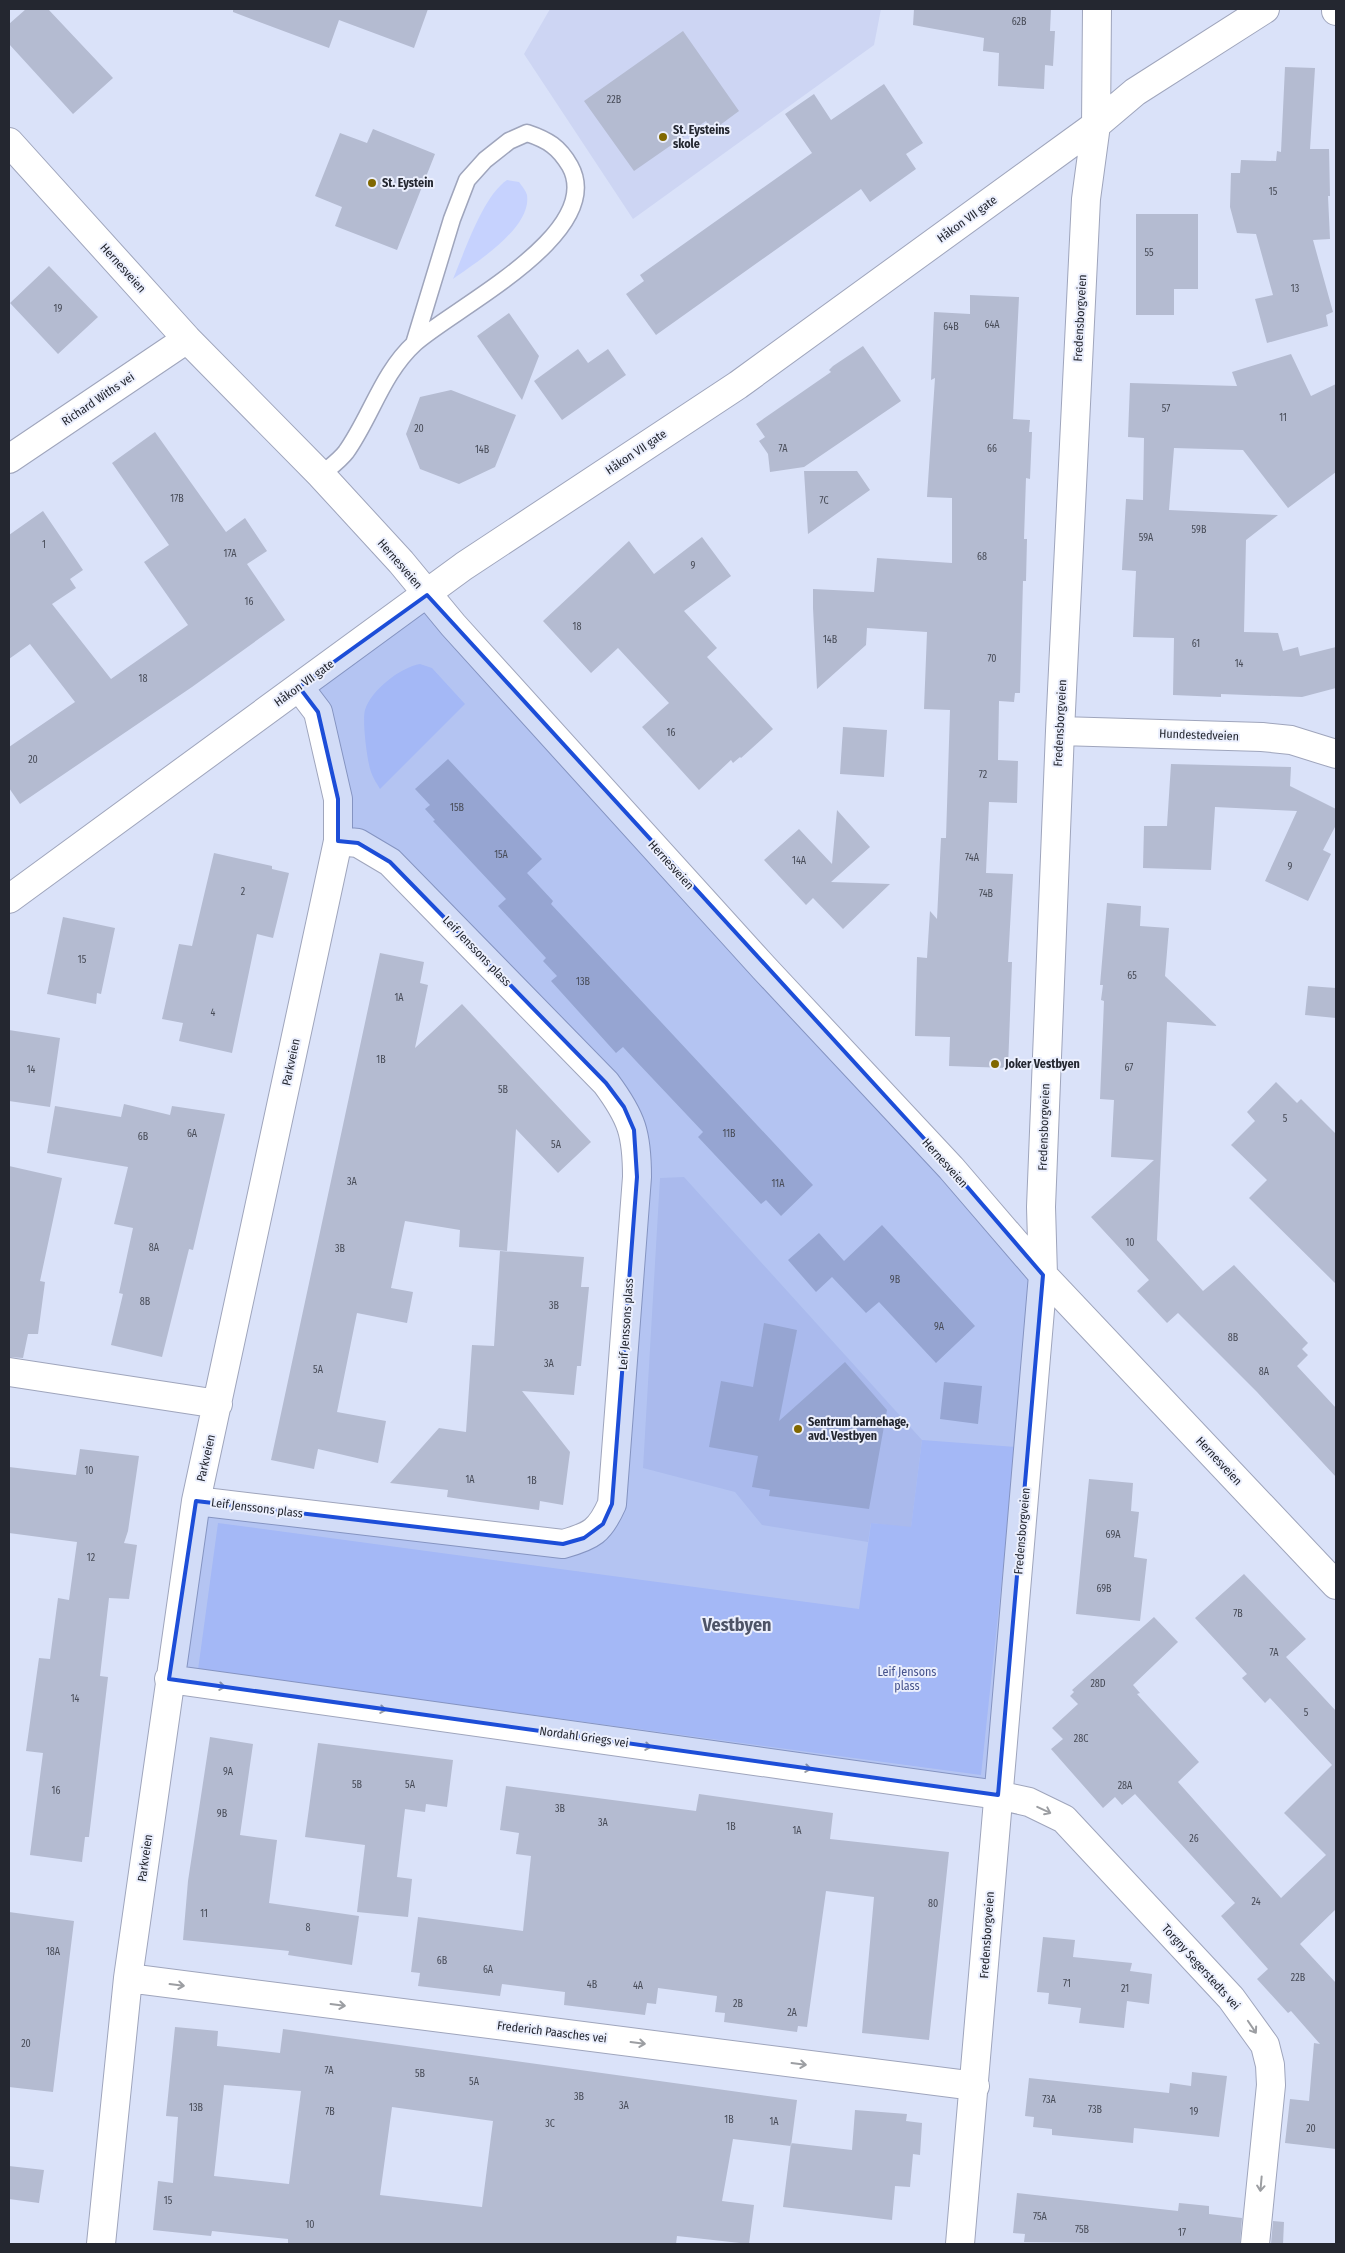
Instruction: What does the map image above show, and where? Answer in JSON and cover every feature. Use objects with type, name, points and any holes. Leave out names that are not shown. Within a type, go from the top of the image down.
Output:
[{"type":"street","name":"Fredensborgveien","points":[[960,2244],[1044,1276],[1041,1207],[1060,731],[1086,199],[1096,124],[1097,9]]},
{"type":"street","name":"Håkon VII gate","points":[[9,899],[384,624],[427,595],[464,566],[738,385],[1096,124],[1135,92],[1265,9]]},
{"type":"street","name":"Hernesveien","points":[[9,142],[188,339],[321,475],[771,975],[951,1168],[1044,1276],[1336,1585]]},
{"type":"street","name":"Richard Withs vei","points":[[9,459],[188,339]]},
{"type":"street","name":"Parkveien","points":[[101,2244],[128,1978],[169,1679],[196,1501],[338,841],[338,799],[318,712],[299,687]]},
{"type":"street","name":"Hundestedveien","points":[[1060,731],[1262,737],[1291,740],[1336,754]]},
{"type":"street","name":"Leif Jenssons plass","points":[[196,1501],[563,1544],[584,1538],[603,1524],[612,1504],[637,1178],[637,1153],[634,1130],[624,1107],[606,1083],[390,862],[358,843],[338,841]]},
{"type":"street","points":[[9,1372],[218,1404]]},
{"type":"street","name":"Nordahl Griegs vei","points":[[169,1679],[998,1795]]},
{"type":"street","name":"Torgny Segerstedts vei","points":[[998,1795],[1029,1802],[1064,1819],[1231,1998],[1264,2046],[1270,2065],[1271,2085],[1255,2244]]},
{"type":"street","name":"Frederich Paasches vei","points":[[128,1978],[975,2086]]},
{"type":"lane","points":[[321,475],[346,452],[386,379],[414,344],[537,254],[563,226],[575,196],[575,175],[562,151],[547,139],[527,133],[509,141],[485,160],[466,180],[452,219],[414,344]]},
{"type":"highlighted area","points":[[427,595],[951,1168],[1043,1275],[998,1795],[169,1679],[196,1501],[563,1544],[584,1538],[603,1524],[612,1504],[637,1177],[634,1130],[624,1107],[606,1083],[390,862],[358,843],[338,841],[338,799],[318,712],[299,687]]},
{"type":"shaded area","name":"St. Eysteins skole","points":[[550,9],[881,9],[874,45],[633,219],[524,54]]},
{"type":"shaded area","points":[[684,1177],[922,1440],[911,1528],[871,1523],[868,1542],[762,1525],[735,1492],[643,1468],[660,1178]]},
{"type":"green space","points":[[507,180],[519,182],[527,195],[526,207],[521,220],[500,243],[453,279],[469,240],[490,198]]},
{"type":"green space","points":[[420,664],[432,668],[465,704],[380,789],[369,767],[365,710],[368,702],[380,687],[404,670]]},
{"type":"green space","name":"Leif Jensons plass","points":[[922,1440],[1016,1447],[981,1775],[198,1670],[218,1523],[859,1609],[871,1523],[911,1527]]},
{"type":"building","points":[[26,9],[48,9],[113,78],[73,114],[9,44],[9,24]]},
{"type":"building","points":[[233,9],[428,9],[414,48],[339,20],[329,48],[233,12]]},
{"type":"building","points":[[914,9],[1051,9],[1050,31],[1055,31],[1053,66],[1045,65],[1044,89],[998,86],[999,53],[983,51],[984,38],[913,25]]},
{"type":"building","points":[[683,31],[739,111],[712,131],[706,121],[634,171],[584,101]]},
{"type":"building","points":[[1285,67],[1315,68],[1310,149],[1329,149],[1330,196],[1328,196],[1330,239],[1313,240],[1333,312],[1326,315],[1328,326],[1267,343],[1255,299],[1273,295],[1256,234],[1237,233],[1230,207],[1231,173],[1240,173],[1241,160],[1276,161],[1277,151],[1281,152]]},
{"type":"building","points":[[884,84],[923,143],[906,154],[916,169],[870,202],[861,189],[656,335],[626,294],[644,281],[640,275],[812,153],[785,114],[814,94],[831,120]]},
{"type":"building","name":"St. Eystein","points":[[373,129],[435,154],[397,250],[335,226],[342,207],[315,196],[340,133],[367,143]]},
{"type":"building","points":[[1136,214],[1198,214],[1198,289],[1174,289],[1174,315],[1136,315]]},
{"type":"building","points":[[49,266],[98,317],[58,354],[10,303]]},
{"type":"building","points":[[970,295],[1019,297],[1013,419],[1030,420],[1029,432],[1032,432],[1030,479],[1026,478],[1024,539],[1027,539],[1026,581],[1023,581],[1020,693],[1015,693],[1014,702],[999,701],[998,760],[1018,761],[1017,803],[989,802],[986,873],[1013,874],[1008,962],[1012,962],[1008,1068],[949,1066],[950,1037],[915,1036],[917,957],[927,958],[930,911],[937,919],[941,838],[946,838],[950,710],[924,709],[927,632],[867,628],[866,645],[817,689],[813,608],[813,589],[874,592],[877,558],[952,563],[952,498],[927,497],[935,378],[931,380],[934,312],[970,314]]},
{"type":"building","points":[[509,313],[539,356],[522,400],[477,336]]},
{"type":"building","points":[[863,346],[901,401],[804,467],[770,472],[768,454],[759,441],[765,437],[756,424],[831,372],[829,370],[833,366]]},
{"type":"building","points":[[578,349],[588,363],[608,349],[626,375],[562,420],[534,381]]},
{"type":"building","points":[[1291,354],[1311,396],[1336,384],[1336,472],[1288,508],[1243,450],[1174,448],[1169,510],[1278,515],[1246,540],[1244,632],[1278,633],[1283,651],[1298,647],[1300,656],[1336,647],[1336,688],[1302,697],[1221,694],[1221,697],[1173,695],[1174,638],[1133,637],[1136,571],[1122,570],[1126,499],[1143,500],[1144,438],[1128,437],[1130,383],[1237,386],[1232,372]]},
{"type":"building","points":[[451,390],[516,415],[495,467],[459,484],[420,469],[406,434],[420,397]]},
{"type":"building","points":[[155,432],[226,532],[245,518],[267,551],[247,564],[285,620],[192,687],[20,804],[9,788],[9,747],[75,702],[30,644],[9,659],[9,535],[43,511],[83,570],[70,579],[76,588],[52,604],[111,679],[188,625],[144,562],[169,545],[112,463]]},
{"type":"building","points":[[804,471],[857,471],[870,490],[808,534]]},
{"type":"building","points":[[702,537],[731,576],[684,611],[717,648],[707,657],[773,729],[741,758],[733,763],[731,760],[699,790],[642,727],[669,703],[618,648],[591,673],[543,621],[629,541],[654,574]]},
{"type":"building","points":[[843,727],[887,730],[884,777],[840,774]]},
{"type":"building","points":[[448,759],[542,859],[527,873],[553,901],[551,904],[813,1185],[781,1216],[766,1200],[761,1204],[698,1137],[703,1132],[623,1047],[616,1053],[551,981],[557,976],[543,961],[546,958],[498,906],[506,899],[433,821],[435,820],[425,809],[430,805],[415,789]]},
{"type":"building","points":[[1171,764],[1291,767],[1290,786],[1336,809],[1336,825],[1323,850],[1331,854],[1308,901],[1265,881],[1297,811],[1215,807],[1211,870],[1143,868],[1144,826],[1167,826]]},
{"type":"building","points":[[837,810],[870,847],[831,882],[890,884],[843,929],[813,898],[806,905],[764,860],[799,829],[832,864]]},
{"type":"building","points":[[214,853],[272,866],[272,869],[289,873],[273,938],[257,934],[232,1053],[179,1041],[183,1023],[162,1019],[179,944],[192,946]]},
{"type":"building","points":[[1107,903],[1141,906],[1140,926],[1169,928],[1165,976],[1217,1026],[1167,1022],[1157,1240],[1203,1291],[1234,1265],[1308,1343],[1302,1349],[1308,1355],[1297,1366],[1336,1408],[1336,1477],[1257,1392],[1178,1313],[1167,1323],[1137,1291],[1149,1280],[1091,1217],[1154,1160],[1111,1157],[1114,1100],[1100,1099],[1104,1001],[1101,1000],[1103,985],[1100,985]]},
{"type":"building","points":[[63,917],[115,928],[101,994],[97,993],[96,1004],[47,994]]},
{"type":"building","points":[[380,953],[424,962],[420,983],[428,985],[415,1048],[462,1004],[591,1142],[558,1173],[516,1129],[507,1251],[459,1247],[460,1230],[405,1221],[391,1288],[413,1292],[407,1323],[357,1313],[337,1412],[386,1421],[378,1463],[318,1449],[314,1469],[271,1460]]},
{"type":"building","points":[[1308,986],[1336,988],[1336,1018],[1305,1015]]},
{"type":"building","points":[[9,1030],[60,1038],[50,1107],[9,1101]]},
{"type":"building","points":[[1276,1082],[1297,1103],[1301,1099],[1336,1134],[1336,1284],[1249,1198],[1267,1180],[1231,1145],[1255,1121],[1247,1112]]},
{"type":"building","points":[[124,1104],[170,1115],[172,1106],[225,1114],[193,1250],[189,1249],[162,1357],[111,1345],[123,1294],[119,1293],[133,1228],[114,1224],[128,1167],[47,1153],[55,1106],[121,1117]]},
{"type":"building","points":[[9,1166],[62,1178],[40,1281],[45,1282],[38,1334],[28,1334],[23,1358],[9,1357]]},
{"type":"building","points":[[882,1225],[975,1326],[936,1363],[879,1302],[866,1313],[832,1277],[816,1292],[788,1260],[819,1233],[844,1261]]},
{"type":"building","points":[[500,1251],[584,1257],[581,1287],[589,1287],[581,1366],[577,1366],[574,1395],[522,1391],[570,1452],[563,1505],[540,1501],[539,1510],[447,1497],[448,1490],[390,1483],[439,1428],[466,1432],[472,1345],[494,1346]]},
{"type":"building","points":[[764,1323],[797,1330],[779,1421],[845,1362],[887,1410],[869,1509],[769,1496],[770,1490],[752,1487],[758,1456],[709,1447],[721,1381],[753,1387]]},
{"type":"building","points":[[944,1382],[982,1386],[978,1424],[940,1419]]},
{"type":"building","points":[[80,1449],[139,1456],[128,1531],[124,1543],[137,1545],[129,1599],[109,1598],[100,1676],[108,1677],[89,1837],[85,1837],[82,1862],[30,1855],[43,1753],[26,1751],[39,1658],[50,1659],[58,1598],[69,1600],[77,1542],[9,1533],[9,1467],[76,1475]]},
{"type":"building","points":[[1089,1479],[1133,1483],[1131,1511],[1139,1512],[1134,1557],[1147,1559],[1140,1621],[1076,1614]]},
{"type":"building","points":[[1244,1574],[1306,1639],[1286,1657],[1336,1711],[1336,1909],[1300,1944],[1336,1983],[1336,2149],[1285,2143],[1290,2099],[1309,2101],[1314,2043],[1320,2044],[1291,2011],[1288,2013],[1257,1979],[1268,1969],[1221,1916],[1235,1903],[1135,1794],[1122,1805],[1115,1797],[1103,1808],[1051,1749],[1063,1739],[1052,1728],[1078,1704],[1070,1696],[1074,1692],[1072,1690],[1154,1617],[1178,1642],[1133,1685],[1140,1693],[1137,1694],[1199,1762],[1178,1782],[1281,1898],[1326,1855],[1284,1813],[1332,1765],[1270,1698],[1265,1703],[1242,1678],[1247,1674],[1195,1618]]},
{"type":"building","points":[[210,1737],[253,1744],[240,1835],[277,1840],[269,1903],[359,1916],[352,1965],[288,1955],[289,1951],[183,1940],[188,1881]]},
{"type":"building","points":[[318,1743],[453,1760],[447,1807],[426,1804],[425,1812],[405,1809],[397,1877],[412,1879],[408,1917],[357,1912],[365,1845],[305,1837]]},
{"type":"building","points":[[506,1786],[696,1811],[699,1794],[833,1813],[830,1839],[949,1852],[929,2040],[862,2033],[874,1897],[826,1891],[807,2027],[798,2026],[797,2032],[724,2022],[725,2013],[715,2012],[717,1996],[658,1988],[656,2004],[647,2003],[645,2015],[564,2005],[565,1992],[502,1984],[500,1996],[418,1986],[420,1973],[411,1972],[418,1917],[523,1931],[531,1856],[516,1854],[519,1833],[500,1830]]},
{"type":"building","points":[[9,1912],[74,1921],[53,2092],[9,2087]]},
{"type":"building","points":[[1043,1937],[1075,1940],[1073,1957],[1132,1963],[1130,1971],[1152,1974],[1149,2004],[1127,2001],[1124,2028],[1079,2023],[1081,2008],[1048,2004],[1049,1993],[1037,1992]]},
{"type":"building","points":[[175,2027],[218,2031],[217,2046],[280,2053],[283,2029],[797,2100],[791,2146],[733,2139],[722,2201],[754,2205],[749,2244],[677,2236],[676,2244],[288,2244],[288,2239],[212,2231],[211,2236],[153,2230],[158,2181],[173,2183],[178,2117],[166,2116]],"holes":[[[224,2085],[301,2091],[289,2184],[214,2176]],[[392,2107],[493,2121],[482,2207],[380,2195]]]},
{"type":"building","points":[[1192,2072],[1227,2076],[1219,2137],[1134,2128],[1133,2143],[1052,2135],[1052,2129],[1033,2127],[1034,2117],[1025,2116],[1029,2078],[1169,2093],[1170,2083],[1191,2086]]},
{"type":"building","points":[[855,2110],[907,2114],[906,2121],[922,2123],[920,2155],[913,2154],[910,2187],[895,2186],[892,2220],[783,2207],[791,2143],[852,2150]]},
{"type":"building","points":[[9,2166],[44,2170],[39,2203],[9,2199]]},
{"type":"building","points":[[1017,2193],[1178,2211],[1179,2203],[1209,2206],[1209,2214],[1242,2218],[1240,2244],[1024,2242],[1025,2234],[1013,2233]]},
{"type":"building","points":[[1273,2221],[1284,2222],[1283,2244],[1271,2244]]},
{"type":"place","name":"St. Eysteins skole","points":[[663,137]]},
{"type":"place","name":"St. Eystein","points":[[372,183]]},
{"type":"place","name":"Joker Vestbyen","points":[[995,1064]]},
{"type":"place","name":"Sentrum barnehage, avd. Vestbyen","points":[[798,1429]]},
{"type":"district","name":"Vestbyen","points":[[737,1625]]}]
